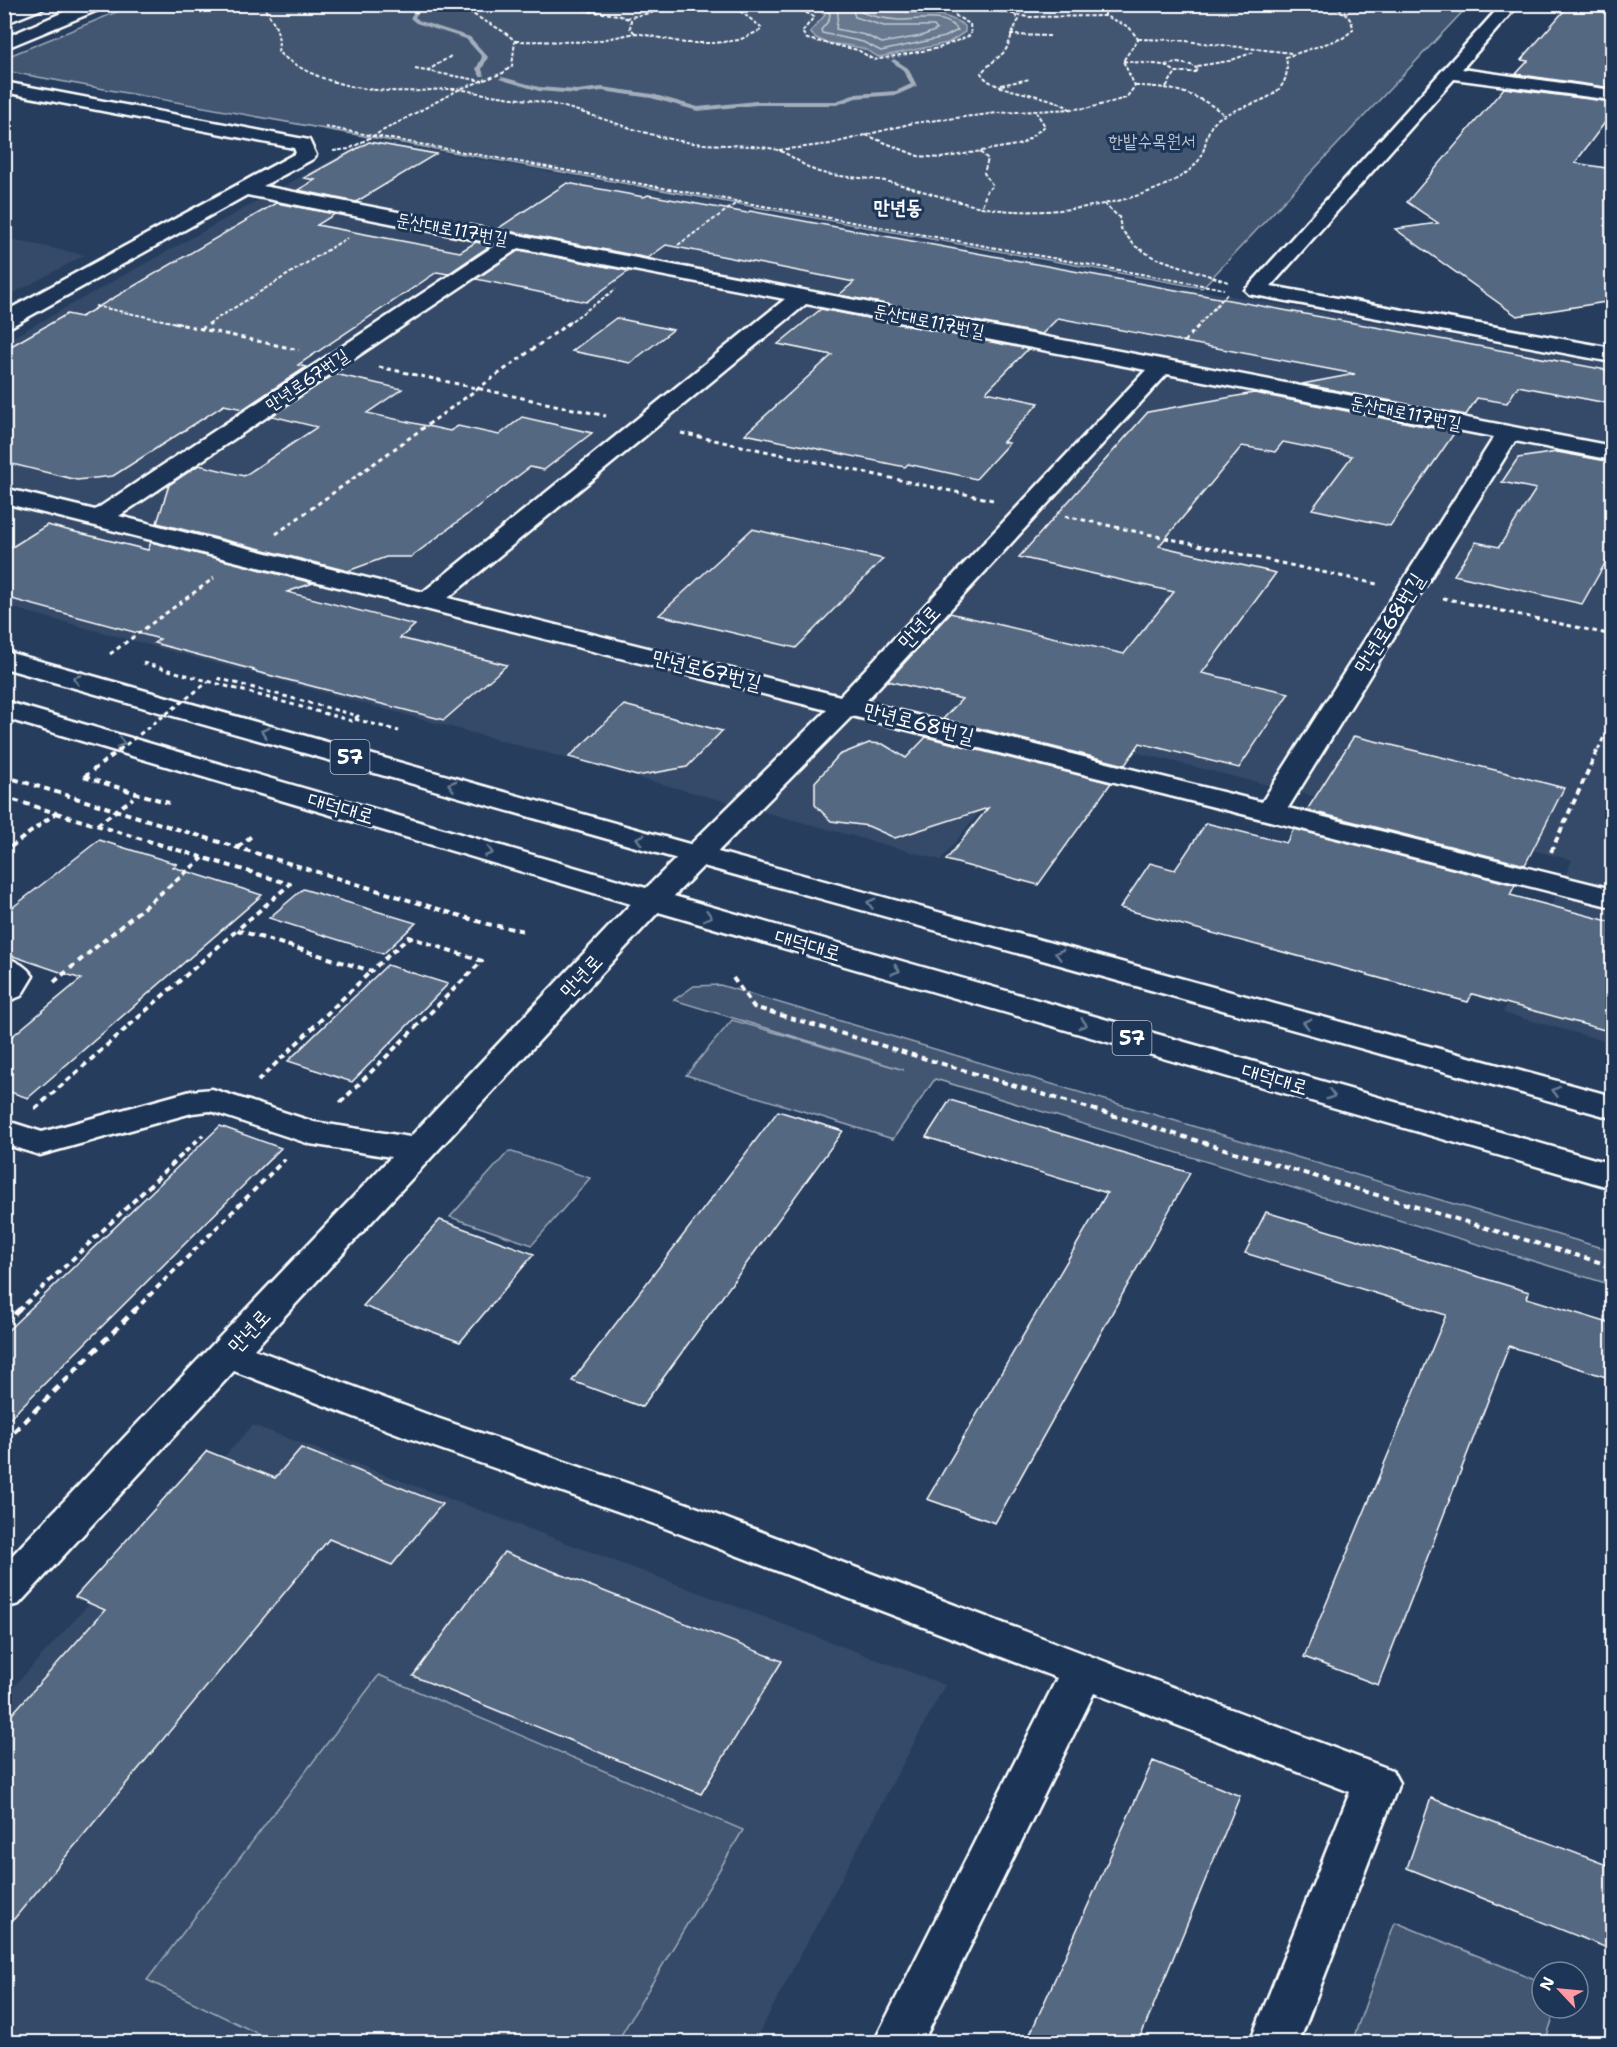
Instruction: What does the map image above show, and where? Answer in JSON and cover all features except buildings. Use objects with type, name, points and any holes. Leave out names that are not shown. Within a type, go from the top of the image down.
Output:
[{"type":"main road","points":[[4,13],[33,4]]},
{"type":"main road","points":[[4,19],[38,4]]},
{"type":"main road","points":[[4,33],[73,4]]},
{"type":"main road","points":[[4,44],[97,4]]},
{"type":"main road","points":[[1256,290],[1511,4]]},
{"type":"main road","points":[[1450,73],[1612,95]]},
{"type":"main road","points":[[4,87],[259,134],[302,144],[306,155],[4,321]]},
{"type":"main road","name":"둔산대로117번길","points":[[246,189],[1612,453]]},
{"type":"main road","name":"만년로67번길","points":[[99,519],[515,241]]},
{"type":"main road","points":[[1256,290],[1612,355]]},
{"type":"main road","points":[[427,602],[802,296]]},
{"type":"main road","name":"만년로","points":[[4,1592],[652,900],[847,705],[1163,365]]},
{"type":"main road","name":"만년로68번길","points":[[1270,813],[1508,433]]},
{"type":"main road","name":"만년로67번길","points":[[4,495],[847,705]]},
{"type":"main road","name":"57","points":[[4,659],[696,855],[1612,1107]]},
{"type":"main road","name":"만년로68번길","points":[[847,705],[1612,898]]},
{"type":"main road","name":"대덕대로","points":[[4,709],[652,900],[1612,1176]]},
{"type":"main road","points":[[4,967],[17,976],[10,989],[4,993]]},
{"type":"main road","points":[[6,1132],[40,1144],[191,1102],[212,1100],[310,1133],[418,1150]]},
{"type":"main road","points":[[228,1354],[423,1428],[671,1514],[1376,1783],[1275,2043]]},
{"type":"main road","points":[[898,2043],[1083,1670]]},
{"type":"path","points":[[264,4],[264,8],[278,30],[280,42],[278,52],[304,72],[357,88],[408,91],[460,89],[564,107],[631,131],[672,140],[779,150],[830,144],[881,129],[913,123],[1071,110],[1126,98],[1135,86]]},
{"type":"path","points":[[306,155],[349,149],[460,89],[484,81],[512,66],[515,41],[508,32],[475,16],[460,4]]},
{"type":"path","points":[[588,4],[584,9],[588,11],[631,20],[630,28],[636,33]]},
{"type":"path","points":[[626,18],[660,10],[692,8],[700,4]]},
{"type":"path","points":[[515,41],[591,42],[636,33],[699,44],[739,40],[755,33],[761,27],[740,11],[741,4]]},
{"type":"path","points":[[802,4],[800,9],[814,17],[802,32],[807,39],[829,46],[858,50],[874,60],[939,48],[971,35],[970,24],[956,16],[954,11],[958,4]]},
{"type":"path","points":[[964,4],[1015,15],[1054,18],[1105,16],[1128,26],[1136,33],[1138,39]]},
{"type":"path","points":[[1105,16],[1105,11],[1122,4]]},
{"type":"path","points":[[779,150],[790,160],[809,169],[838,176],[883,180],[982,206],[1013,211],[1044,211],[1074,209],[1104,203],[1179,179],[1201,158],[1210,125],[1225,115],[1279,90],[1287,80],[1286,57],[1343,38],[1353,30],[1353,23],[1343,11],[1329,4]]},
{"type":"path","points":[[1015,15],[1018,20],[1017,25],[1010,35],[1005,52],[991,61],[981,73],[988,81],[1000,86],[1061,102],[1071,110]]},
{"type":"path","points":[[1010,35],[1050,36]]},
{"type":"path","points":[[1138,39],[1189,40],[1256,51],[1293,53]]},
{"type":"path","points":[[1123,61],[1138,39]]},
{"type":"path","points":[[1123,61],[1164,65],[1185,63],[1197,66],[1229,62],[1256,51]]},
{"type":"path","points":[[426,71],[452,56]]},
{"type":"path","points":[[1123,61],[1135,86]]},
{"type":"path","points":[[1164,65],[1176,72],[1196,72],[1197,66]]},
{"type":"path","points":[[415,69],[484,81]]},
{"type":"path","points":[[1166,87],[1176,72]]},
{"type":"path","points":[[1000,86],[1030,79]]},
{"type":"path","points":[[1135,86],[1166,87],[1200,96],[1225,115]]},
{"type":"path","points":[[866,135],[918,156],[941,158],[1022,144],[1045,126],[1036,112]]},
{"type":"path","points":[[315,125],[1231,290],[1163,365]]},
{"type":"path","points":[[980,152],[988,159],[984,173],[993,186],[987,190],[982,206]]},
{"type":"path","points":[[110,654],[738,202]]},
{"type":"path","points":[[1104,203],[1119,218],[1121,229],[1135,246],[1153,256],[1210,277],[1256,290]]},
{"type":"path","points":[[200,329],[381,216]]},
{"type":"path","points":[[50,296],[1612,635]]},
{"type":"path","points":[[143,663],[352,721],[355,719],[399,731]]},
{"type":"path","points":[[217,678],[358,716],[355,719]]},
{"type":"path","points":[[169,803],[84,777],[208,682]]},
{"type":"path","points":[[1539,880],[1612,719]]},
{"type":"path","points":[[4,776],[487,924],[525,931]]},
{"type":"path","points":[[4,797],[290,884],[6,1132]]},
{"type":"path","points":[[97,825],[133,798]]},
{"type":"path","points":[[4,852],[56,813]]},
{"type":"path","points":[[238,848],[254,834]]},
{"type":"path","points":[[50,985],[203,858]]},
{"type":"path","points":[[237,930],[371,971]]},
{"type":"path","points":[[4,1324],[409,937],[482,961],[4,1442]]},
{"type":"path","points":[[733,978],[754,1007],[1612,1266]]},
{"type":"shaded area","points":[[369,139],[1612,365],[1612,1043],[1503,1013],[1572,860],[1045,730],[941,860],[5,606],[4,342]]},
{"type":"shaded area","points":[[5,238],[85,255],[5,298]]},
{"type":"shaded area","points":[[253,1425],[945,1685],[754,2042],[5,2042],[4,1697]]},
{"type":"green space","name":"한밭수목원서","points":[[136,4],[1469,5],[1202,288],[5,71],[4,58]]},
{"type":"green space","points":[[720,985],[1612,1251],[1612,1285],[935,1079],[893,1139],[686,1075],[732,1020],[904,1070],[674,1000],[694,986]]},
{"type":"green space","points":[[509,1151],[590,1178],[532,1245],[450,1217]]},
{"type":"green space","points":[[379,1675],[743,1830],[617,2042],[275,2042],[147,1980]]},
{"type":"green space","points":[[1395,1922],[1530,1977],[1530,2020],[1552,2020],[1545,2042],[1352,2042]]},
{"type":"water","points":[[812,5],[863,5],[890,12],[941,15],[965,26],[965,32],[948,43],[879,57],[855,46],[827,42],[814,37],[810,32],[825,15]]},
{"type":"waterway","points":[[419,8],[412,17],[418,22],[468,38],[485,57],[479,69],[482,75]]},
{"type":"waterway","points":[[502,79],[539,89],[577,92],[602,89],[652,96],[698,109],[756,103],[837,103],[856,96],[897,93],[915,85],[906,69],[894,61]]},
{"type":"district","name":"만년동","points":[[898,207]]}]
